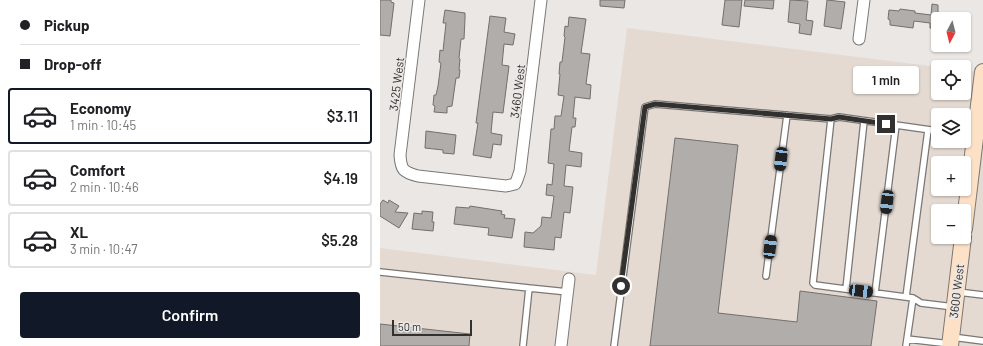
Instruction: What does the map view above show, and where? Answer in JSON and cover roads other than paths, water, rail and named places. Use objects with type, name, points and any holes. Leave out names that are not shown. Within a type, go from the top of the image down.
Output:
[{"type":"street","name":"3425 West","points":[[419,0],[400,155],[403,170],[418,176],[500,186],[514,184]]},
{"type":"street","name":"3460 West","points":[[514,184],[520,171],[541,0]]},
{"type":"street","points":[[859,39],[864,0]]},
{"type":"street","points":[[966,204],[972,136],[983,72]]},
{"type":"street","name":"3600 West","points":[[950,342],[962,244]]},
{"type":"street","points":[[561,346],[569,279]]},
{"type":"lane","points":[[614,346],[645,107],[655,104],[831,119],[839,117],[931,130]]},
{"type":"lane","points":[[766,276],[787,115]]},
{"type":"lane","points":[[831,119],[813,283],[815,285],[909,298],[921,303],[983,295]]},
{"type":"lane","points":[[846,289],[864,121]]},
{"type":"lane","points":[[875,293],[896,125]]},
{"type":"lane","points":[[906,346],[909,298],[928,130]]},
{"type":"lane","points":[[380,272],[568,292]]},
{"type":"lane","points":[[523,346],[529,288]]},
{"type":"lane","points":[[907,339],[950,342],[983,342]]}]
